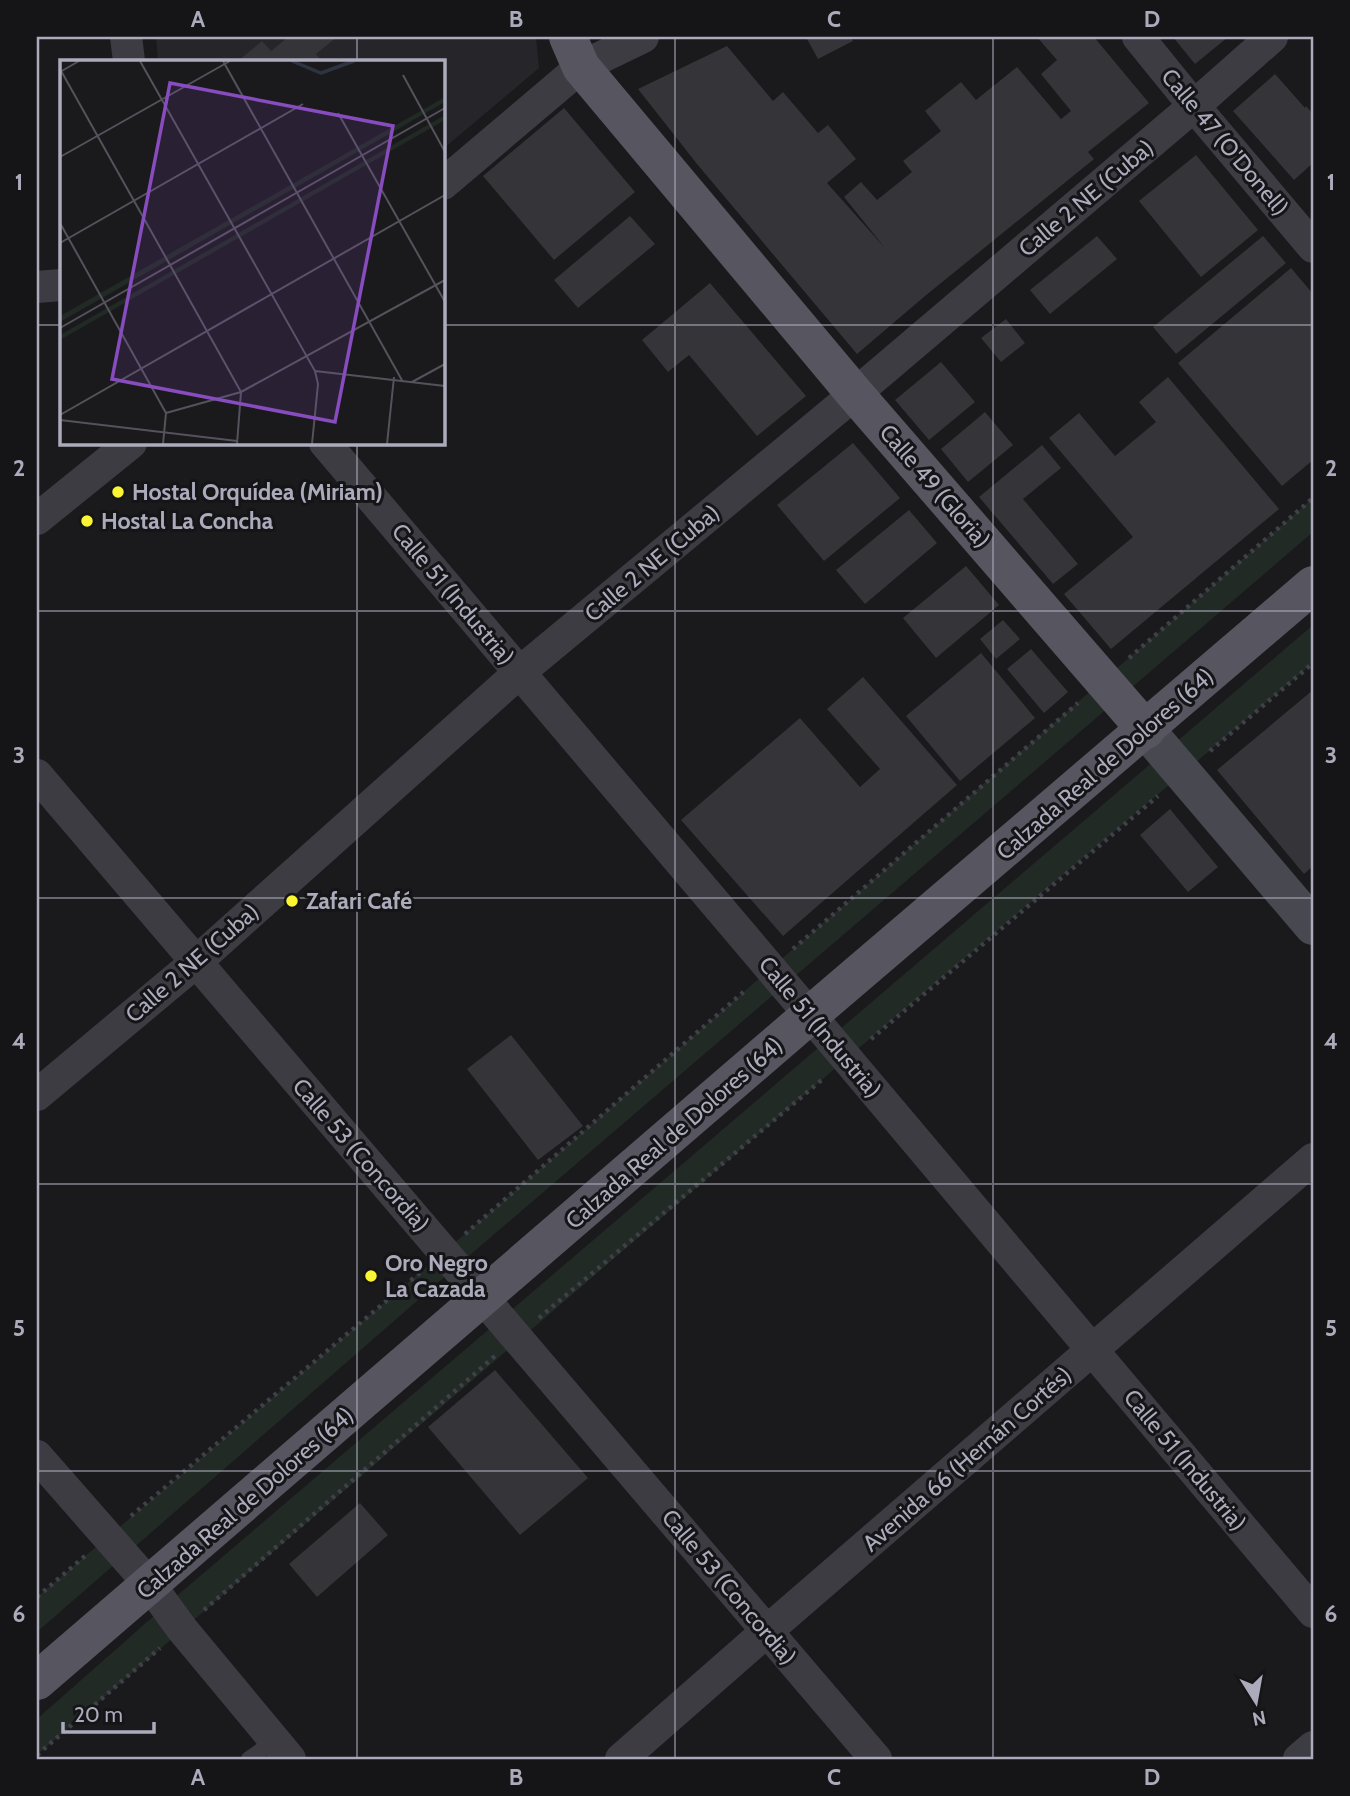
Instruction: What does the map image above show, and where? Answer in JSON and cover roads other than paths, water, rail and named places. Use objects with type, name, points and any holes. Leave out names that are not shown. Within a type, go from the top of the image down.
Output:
[{"type":"main road","name":"Calle 49 (Gloria)","points":[[575,52],[855,394],[1146,730]]},
{"type":"main road","name":"Calzada Real de Dolores (64)","points":[[37,1681],[1313,586]]},
{"type":"street","points":[[126,37],[129,60]]},
{"type":"street","points":[[444,183],[575,52],[643,37]]},
{"type":"street","name":"Calle 47 (O'Donell)","points":[[1138,37],[1313,247]]},
{"type":"street","name":"Calle 2 NE (Cuba)","points":[[37,1096],[196,962],[520,672],[855,394],[1272,37]]},
{"type":"street","points":[[37,287],[60,285]]},
{"type":"street","points":[[37,519],[130,444]]},
{"type":"street","name":"Calle 51 (Industria)","points":[[326,444],[1313,1612]]},
{"type":"street","name":"Calle 49 (Gloria)","points":[[1146,730],[1313,926]]},
{"type":"street","name":"Calle 53 (Concordia)","points":[[37,775],[876,1759]]},
{"type":"street","name":"Avenida 66 (Hernán Cortés)","points":[[621,1759],[1313,1159]]},
{"type":"street","points":[[37,1456],[150,1585],[182,1629],[282,1750]]},
{"type":"street","points":[[1299,1759],[1313,1747]]},
{"type":"lane","points":[[249,1759],[282,1750]]},
{"type":"place","name":"Hostal Orquídea (Miriam)","points":[[118,492]]},
{"type":"place","name":"Hostal La Concha","points":[[87,521]]},
{"type":"place","name":"Zafari Café","points":[[292,901]]},
{"type":"place","name":"Oro Negro La Cazada","points":[[371,1276]]}]
